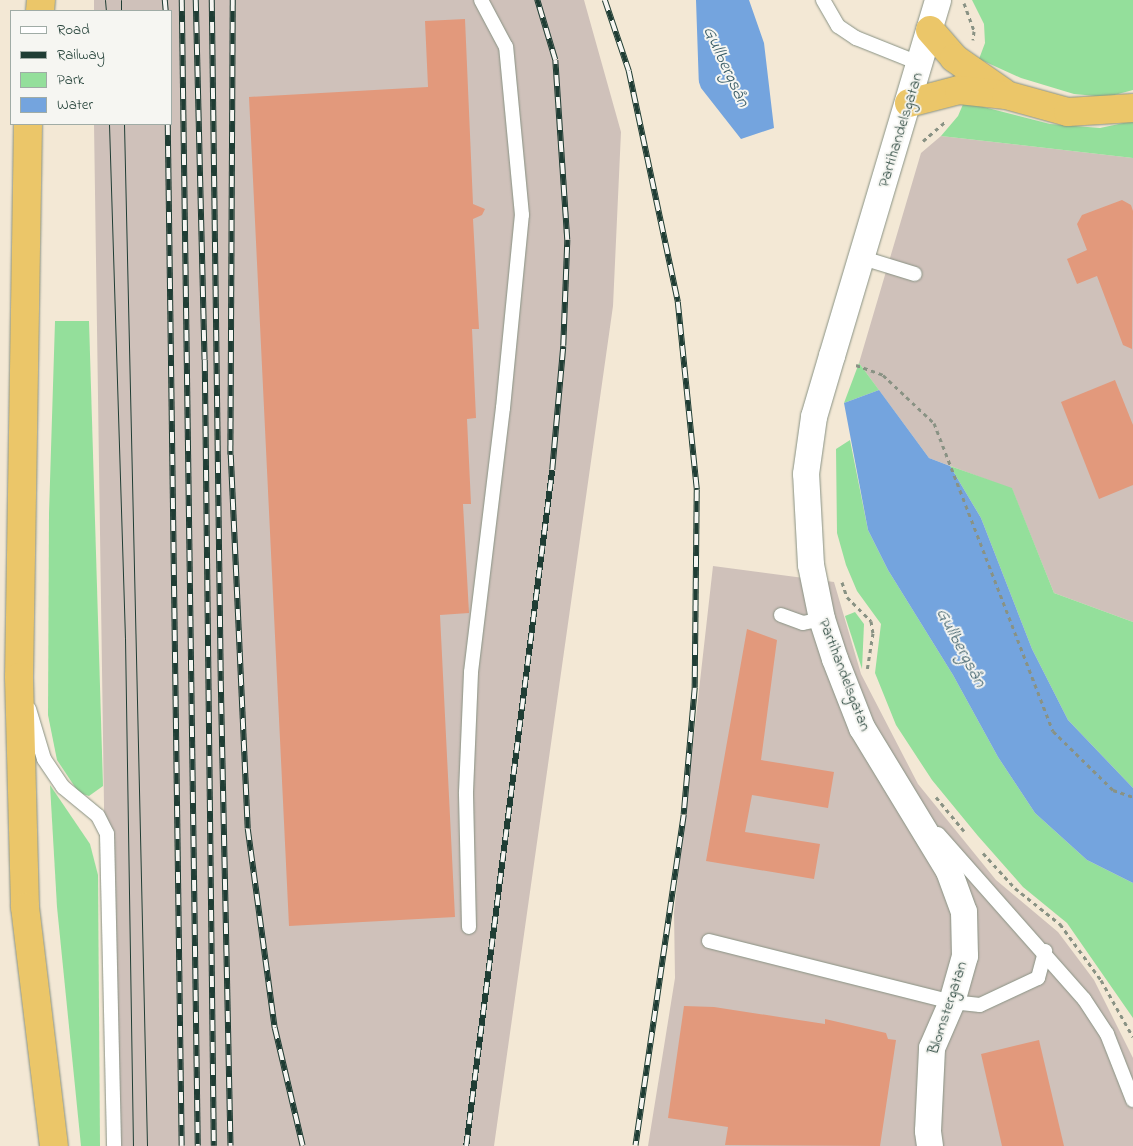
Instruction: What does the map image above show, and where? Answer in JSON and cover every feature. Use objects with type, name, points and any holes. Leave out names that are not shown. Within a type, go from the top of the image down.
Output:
[{"type":"highway","points":[[930,30],[962,79],[1006,95],[1068,112],[1133,108]]},
{"type":"highway","points":[[909,103],[962,79]]},
{"type":"highway","points":[[28,125],[19,676],[25,907],[54,1146]]},
{"type":"street","name":"Partihandelsgatan","points":[[902,796],[862,728],[822,619],[811,565],[806,474],[814,417],[921,64],[938,0]]},
{"type":"street","name":"Blomstergatan","points":[[902,796],[949,871],[964,912],[965,956],[952,1002],[932,1048],[928,1131],[930,1146]]},
{"type":"lane","points":[[469,927],[466,792],[471,672],[504,408],[522,215],[506,47],[481,0]]},
{"type":"lane","points":[[823,0],[838,26],[856,38],[921,64]]},
{"type":"lane","points":[[863,258],[915,274]]},
{"type":"lane","points":[[781,615],[803,624],[822,619]]},
{"type":"lane","points":[[19,676],[44,759],[63,787],[98,816],[107,834],[114,1146]]},
{"type":"lane","name":"Partihandelsgatan","points":[[902,796],[1045,951],[1084,998],[1107,1034],[1133,1100]]},
{"type":"lane","points":[[715,941],[952,1002],[980,1005],[1020,990],[1038,978],[1045,951]]},
{"type":"path","points":[[917,148],[947,121],[962,79],[974,31],[963,0]]},
{"type":"path","points":[[832,356],[883,375],[934,422],[1053,731],[1113,790],[1133,797]]},
{"type":"path","points":[[840,572],[847,597],[871,621],[869,676]]},
{"type":"path","points":[[929,789],[965,832]]},
{"type":"path","points":[[977,847],[1015,888],[1060,924],[1101,980],[1133,1037]]},
{"type":"shaded area","points":[[94,0],[584,0],[621,132],[613,306],[494,1146],[109,1146],[94,125],[172,125],[172,10],[94,10]]},
{"type":"shaded area","points":[[941,136],[1133,158],[1133,622],[1054,593],[1012,489],[929,458],[859,363],[921,153]]},
{"type":"shaded area","points":[[713,566],[834,582],[861,674],[918,784],[996,880],[1058,932],[1094,980],[1133,1058],[1133,1146],[648,1146],[675,978],[674,912]]},
{"type":"green space","points":[[972,0],[1133,0],[1133,90],[1107,97],[1074,94],[1021,78],[979,59],[985,43],[984,24]]},
{"type":"green space","points":[[964,102],[1050,124],[1100,128],[1133,121],[1133,158],[941,136],[958,116]]},
{"type":"green space","points":[[55,321],[89,321],[103,786],[89,796],[79,793],[57,760],[48,715],[49,513]]},
{"type":"green space","points":[[859,363],[879,390],[844,403]]},
{"type":"green space","points":[[850,440],[868,530],[888,570],[953,675],[998,757],[1035,813],[1087,860],[1133,883],[1133,1018],[1067,923],[1023,887],[978,836],[932,780],[896,725],[875,673],[881,624],[857,591],[846,565],[837,533],[836,449]]},
{"type":"green space","points":[[950,466],[1012,488],[1054,593],[1133,622],[1133,788],[1068,720],[1032,649],[981,518]]},
{"type":"green space","points":[[855,612],[864,624],[862,669],[845,616]]},
{"type":"green space","points":[[50,785],[90,844],[98,875],[100,1146],[81,1146],[57,907]]},
{"type":"water","name":"Gullbergsån","points":[[647,0],[749,0],[764,43],[774,128],[741,139],[701,88],[687,48]]},
{"type":"water","name":"Gullbergsån","points":[[879,390],[929,458],[950,466],[981,518],[1032,649],[1068,720],[1133,788],[1133,883],[1087,860],[1035,813],[998,757],[953,675],[888,570],[868,530],[844,403]]},
{"type":"pier","points":[[644,0],[696,0],[699,88],[684,50]]},
{"type":"building","points":[[465,19],[473,204],[485,209],[482,215],[473,219],[479,329],[472,329],[476,418],[467,419],[471,504],[463,504],[469,613],[440,615],[455,917],[289,926],[249,97],[428,87],[425,21]]},
{"type":"building","points":[[1122,200],[1131,205],[1133,211],[1132,349],[1123,345],[1097,276],[1077,284],[1067,259],[1087,250],[1077,224],[1082,215]]},
{"type":"building","points":[[1115,380],[1133,425],[1133,485],[1099,499],[1061,402]]},
{"type":"building","points":[[747,629],[777,640],[761,760],[834,772],[828,808],[752,795],[745,832],[820,844],[814,879],[706,861]]},
{"type":"building","points":[[684,1006],[714,1007],[825,1024],[825,1019],[886,1033],[888,1039],[896,1040],[880,1146],[725,1145],[728,1127],[668,1118]]},
{"type":"building","points":[[1039,1040],[1064,1146],[1002,1146],[981,1054]]},
{"type":"tram line","points":[[105,0],[106,10]]},
{"type":"tram line","points":[[121,0],[121,10]]},
{"type":"tram line","points":[[109,125],[125,638],[133,1146]]},
{"type":"tram line","points":[[124,125],[147,1146]]},
{"type":"railway","points":[[165,0],[166,10]]},
{"type":"railway","points":[[182,0],[198,1146]]},
{"type":"railway","points":[[196,0],[205,360],[214,1146]]},
{"type":"railway","points":[[212,0],[221,681],[231,1146]]},
{"type":"railway","points":[[233,0],[231,455],[248,829],[275,1028],[303,1146]]},
{"type":"railway","points":[[466,1146],[552,470],[563,346],[567,240],[555,60],[537,0]]},
{"type":"railway","points":[[605,0],[629,71],[678,302],[697,490],[695,688],[684,815],[636,1146]]},
{"type":"railway","points":[[168,125],[182,1146]]}]
